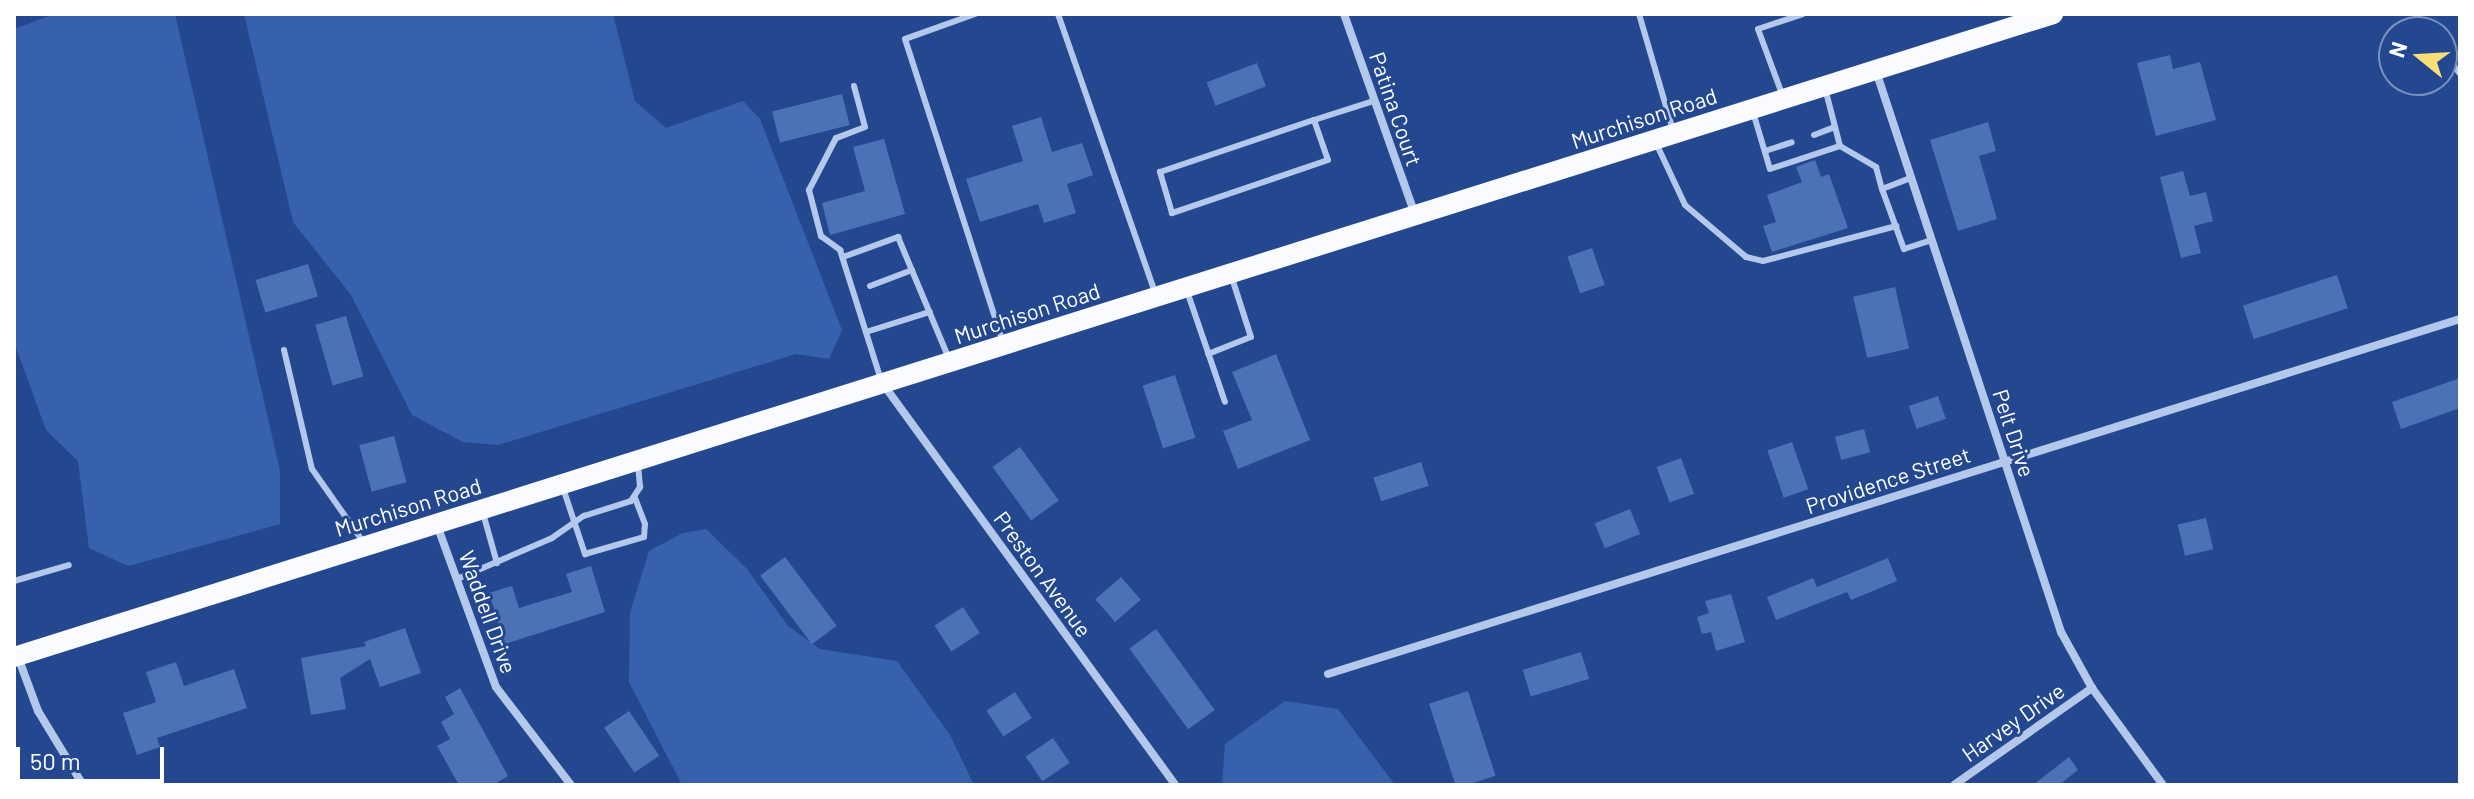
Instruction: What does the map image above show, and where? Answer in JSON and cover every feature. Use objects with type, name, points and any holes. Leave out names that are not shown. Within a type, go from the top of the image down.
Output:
[{"type":"main road","name":"Murchison Road","points":[[16,656],[2053,14]]},
{"type":"street","name":"Patina Court","points":[[1344,14],[1415,215]]},
{"type":"street","name":"Pelt Drive","points":[[1875,70],[2061,632],[2092,688],[2163,785]]},
{"type":"street","name":"Providence Street","points":[[1328,674],[2460,319]]},
{"type":"street","name":"Preston Avenue","points":[[882,383],[1175,785]]},
{"type":"street","name":"Waddell Drive","points":[[436,524],[496,687],[571,785]]},
{"type":"street","points":[[16,656],[38,711],[83,785]]},
{"type":"street","name":"Harvey Drive","points":[[1954,785],[2092,688]]},
{"type":"lane","points":[[975,14],[905,39],[1004,345]]},
{"type":"lane","points":[[1058,14],[1157,297]]},
{"type":"lane","points":[[1639,14],[1674,133]]},
{"type":"lane","points":[[1784,99],[1758,29],[1803,14]]},
{"type":"lane","points":[[854,86],[865,127],[836,138],[809,190],[821,236],[843,257],[882,383]]},
{"type":"lane","points":[[1824,86],[1840,146],[1876,167],[1904,249],[1931,240]]},
{"type":"lane","points":[[1314,120],[1328,160],[1172,213],[1160,172],[1314,120],[1374,101]]},
{"type":"lane","points":[[1752,109],[1770,169],[1840,146]]},
{"type":"lane","points":[[1814,135],[1835,127]]},
{"type":"lane","points":[[1654,140],[1685,205],[1746,257],[1763,261],[1896,226]]},
{"type":"lane","points":[[1765,151],[1792,142]]},
{"type":"lane","points":[[1882,189],[1911,178]]},
{"type":"lane","points":[[843,257],[898,237],[950,362]]},
{"type":"lane","points":[[870,286],[912,270]]},
{"type":"lane","points":[[1208,354],[1251,337],[1231,275]]},
{"type":"lane","points":[[1185,288],[1225,402]]},
{"type":"lane","points":[[866,332],[930,312]]},
{"type":"lane","points":[[284,350],[312,469],[367,546]]},
{"type":"lane","points":[[562,484],[585,554],[640,539],[647,530],[635,498],[641,480],[637,461]]},
{"type":"lane","points":[[457,579],[497,563],[573,522],[635,498]]},
{"type":"lane","points":[[482,509],[497,563]]},
{"type":"lane","points":[[14,581],[69,565]]},
{"type":"shaded area","points":[[54,14],[175,14],[280,471],[280,524],[128,566],[89,548],[78,461],[46,430],[14,342],[14,29]]},
{"type":"shaded area","points":[[244,14],[613,14],[635,101],[666,128],[743,101],[760,119],[842,330],[829,359],[796,354],[498,445],[463,442],[412,415],[351,295],[293,222]]},
{"type":"shaded area","points":[[706,529],[747,569],[788,626],[820,649],[897,661],[950,735],[974,785],[682,785],[629,682],[630,613],[649,551],[683,533]]},
{"type":"shaded area","points":[[1285,701],[1338,709],[1395,785],[1222,785],[1225,744]]},
{"type":"building","points":[[2170,55],[2173,69],[2200,62],[2216,120],[2156,136],[2137,63]]},
{"type":"building","points":[[1257,63],[1266,86],[1216,106],[1207,82]]},
{"type":"building","points":[[842,94],[850,125],[780,142],[772,111]]},
{"type":"building","points":[[1041,117],[1052,152],[1082,143],[1093,175],[1067,184],[1076,213],[1044,223],[1038,204],[980,222],[966,179],[1023,161],[1012,126]]},
{"type":"building","points":[[1988,122],[1996,151],[1979,156],[1997,219],[1958,231],[1930,140]]},
{"type":"building","points":[[884,139],[905,214],[830,235],[822,203],[865,191],[853,147]]},
{"type":"building","points":[[1815,160],[1821,177],[1829,174],[1848,228],[1772,252],[1763,226],[1776,222],[1767,195],[1802,182],[1796,167]]},
{"type":"building","points":[[2183,171],[2190,196],[2206,192],[2213,221],[2194,226],[2201,253],[2181,258],[2160,177]]},
{"type":"building","points":[[1592,248],[1605,285],[1580,293],[1567,256]]},
{"type":"building","points":[[308,264],[318,297],[265,313],[255,280]]},
{"type":"building","points":[[2337,275],[2348,308],[2254,339],[2243,306]]},
{"type":"building","points":[[1895,287],[1909,348],[1867,358],[1853,297]]},
{"type":"building","points":[[346,316],[363,377],[333,385],[315,325]]},
{"type":"building","points":[[1276,354],[1310,440],[1238,469],[1223,431],[1252,420],[1232,372]]},
{"type":"building","points":[[1175,375],[1195,438],[1163,448],[1143,386]]},
{"type":"building","points":[[2460,378],[2460,408],[2401,429],[2392,402]]},
{"type":"building","points":[[1938,396],[1946,419],[1917,429],[1909,406]]},
{"type":"building","points":[[1864,429],[1870,452],[1841,460],[1835,437]]},
{"type":"building","points":[[394,436],[406,482],[372,492],[359,445]]},
{"type":"building","points":[[1792,442],[1808,489],[1784,498],[1767,450]]},
{"type":"building","points":[[1020,447],[1059,500],[1031,520],[992,467]]},
{"type":"building","points":[[1681,458],[1694,494],[1670,503],[1657,467]]},
{"type":"building","points":[[1421,462],[1429,486],[1381,501],[1373,477]]},
{"type":"building","points":[[1630,509],[1640,534],[1605,548],[1595,523]]},
{"type":"building","points":[[2206,518],[2213,549],[2185,556],[2178,525]]},
{"type":"building","points":[[785,557],[837,626],[812,644],[760,576]]},
{"type":"building","points":[[1888,558],[1897,581],[1851,600],[1847,592],[1776,620],[1767,597],[1813,578],[1817,587]]},
{"type":"building","points":[[591,566],[605,612],[505,644],[489,593],[512,586],[519,608],[572,592],[566,574]]},
{"type":"building","points":[[1121,577],[1141,600],[1115,622],[1095,599]]},
{"type":"building","points":[[1731,594],[1745,642],[1716,651],[1711,632],[1702,634],[1697,617],[1709,613],[1705,601]]},
{"type":"building","points":[[963,607],[980,633],[951,652],[934,626]]},
{"type":"building","points":[[405,628],[421,673],[380,687],[370,659],[340,678],[346,709],[311,715],[301,658],[366,646],[364,642]]},
{"type":"building","points":[[1156,629],[1215,710],[1188,729],[1129,648]]},
{"type":"building","points":[[1581,652],[1589,679],[1531,697],[1523,670]]},
{"type":"building","points":[[176,662],[184,686],[234,669],[247,708],[157,738],[160,747],[137,755],[123,713],[156,702],[146,672]]},
{"type":"building","points":[[460,688],[508,776],[493,785],[459,785],[437,746],[450,739],[441,722],[454,714],[445,697]]},
{"type":"building","points":[[1468,691],[1496,776],[1467,785],[1455,785],[1429,704]]},
{"type":"building","points":[[1015,692],[1032,718],[1003,737],[986,711]]},
{"type":"building","points":[[629,711],[659,756],[634,773],[604,728]]},
{"type":"building","points":[[1053,738],[1070,763],[1042,781],[1026,756]]},
{"type":"building","points":[[2069,757],[2078,770],[2059,785],[2033,785]]}]
